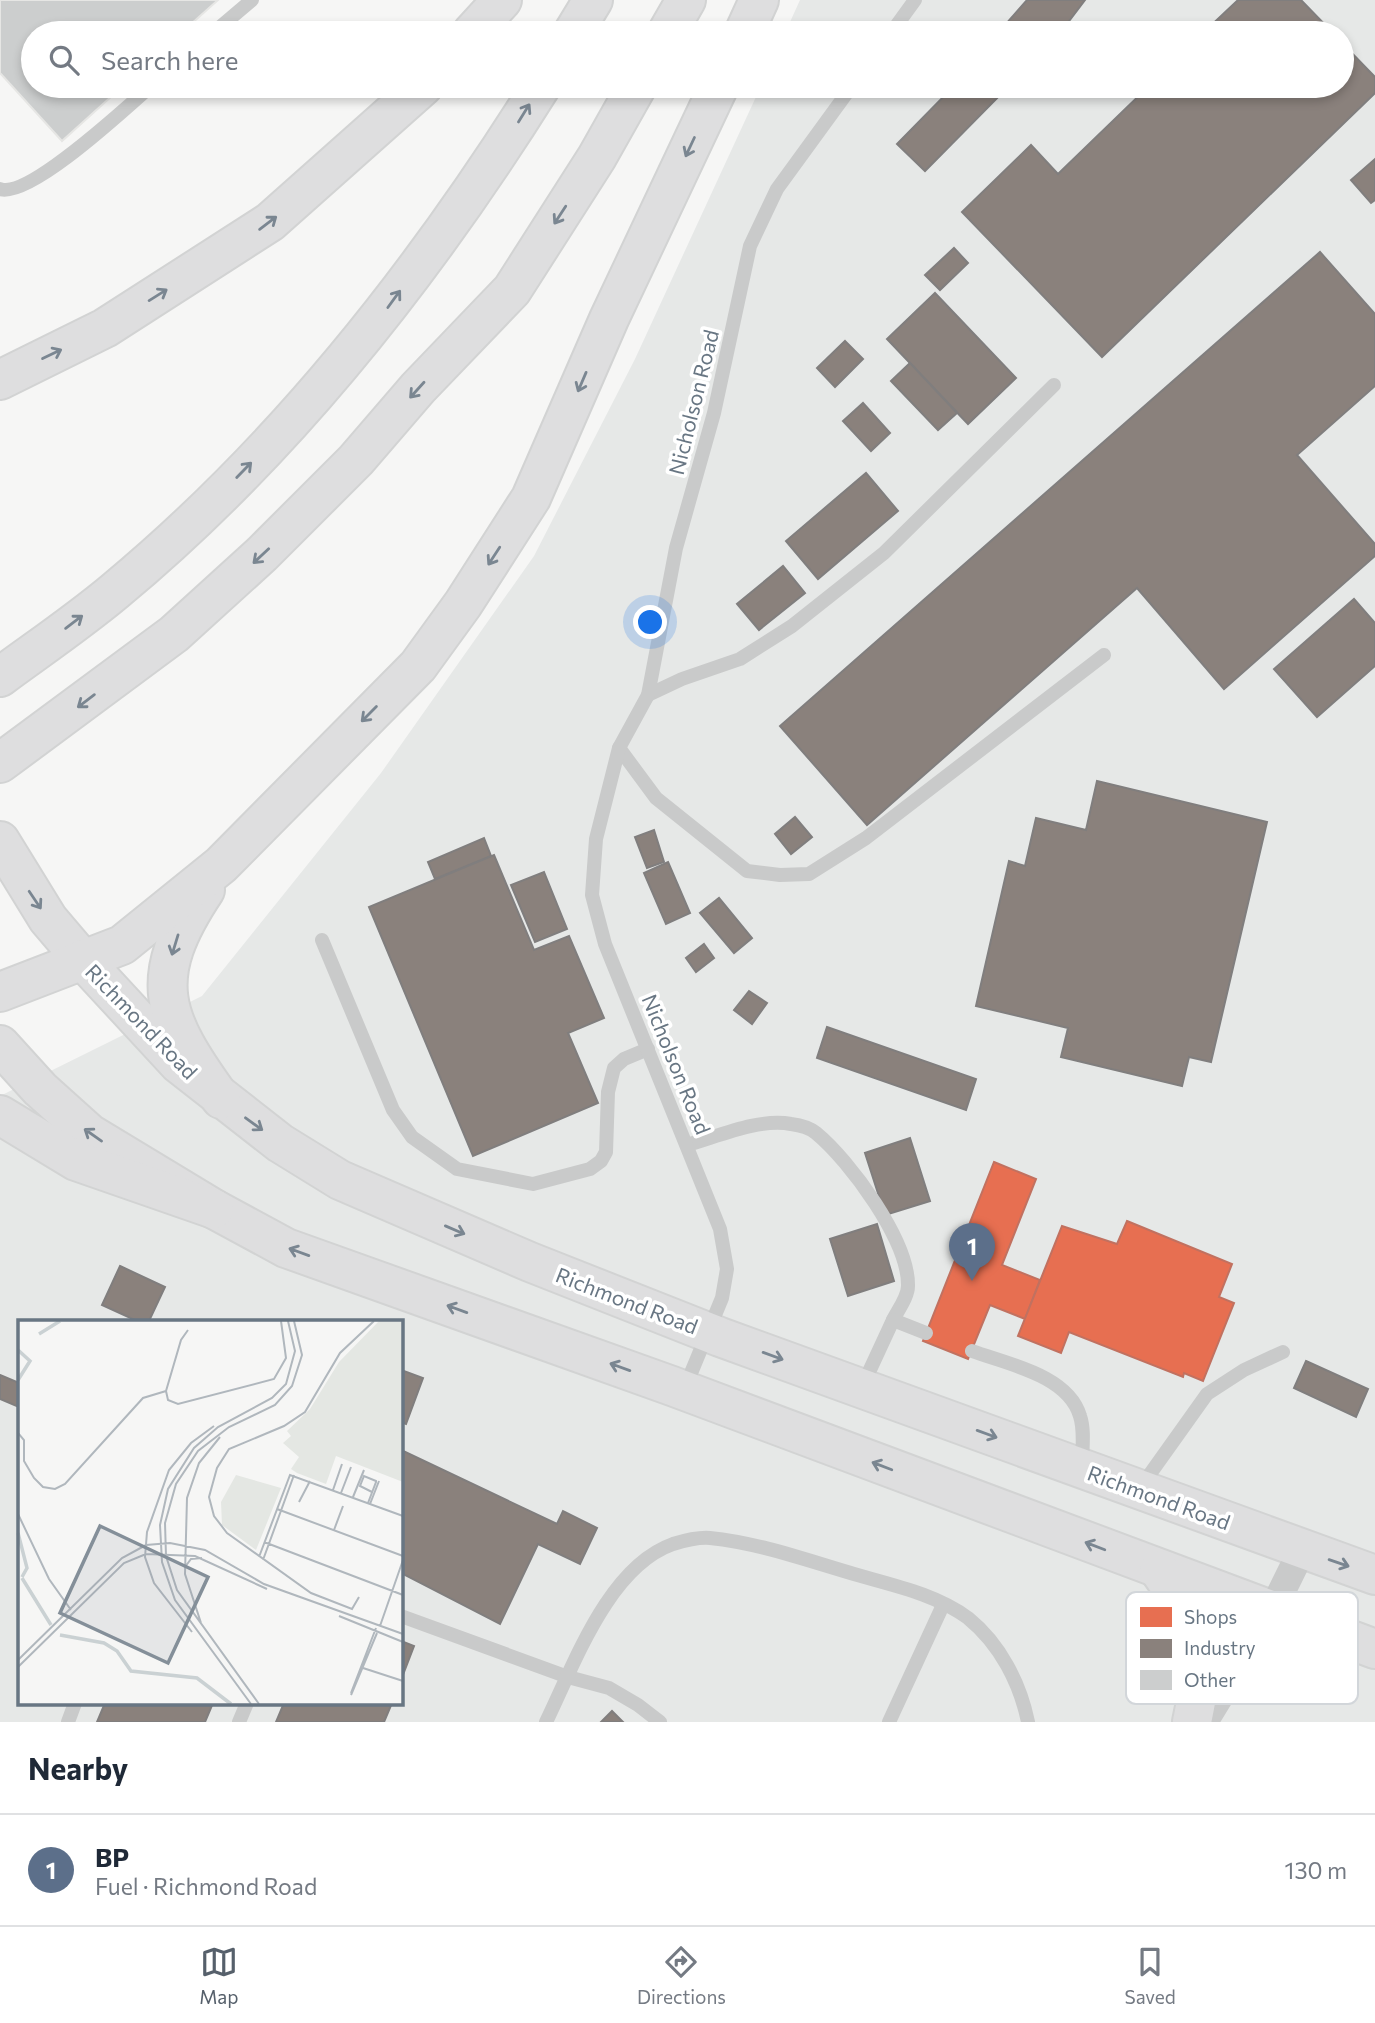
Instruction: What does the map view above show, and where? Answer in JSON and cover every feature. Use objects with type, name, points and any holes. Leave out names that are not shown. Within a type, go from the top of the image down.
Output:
[{"type":"main road","points":[[483,21],[502,0]]},
{"type":"main road","points":[[580,21],[593,0]]},
{"type":"main road","points":[[674,21],[686,0]]},
{"type":"main road","points":[[749,21],[759,0]]},
{"type":"main road","points":[[4,375],[104,328],[270,222],[410,98]]},
{"type":"main road","points":[[0,677],[115,591],[215,500],[299,412],[370,332],[448,224],[533,98]]},
{"type":"main road","points":[[3,762],[174,634],[262,554],[356,460],[418,388],[512,290],[597,157],[630,98]]},
{"type":"main road","points":[[0,992],[122,945],[221,865],[418,666],[463,604],[531,498],[609,319],[713,98]]},
{"type":"main road","name":"Richmond Road","points":[[0,841],[48,919],[179,1065],[280,1143],[340,1180],[530,1262],[709,1332],[1375,1575]]},
{"type":"main road","points":[[221,865],[181,926],[172,957],[166,994],[189,1055],[221,1099]]},
{"type":"main road","points":[[0,1045],[40,1089],[90,1134],[214,1209],[286,1248],[684,1391],[1220,1592]]},
{"type":"main road","points":[[0,1115],[76,1161],[214,1209]]},
{"type":"main road","points":[[1159,1570],[1174,1592]]},
{"type":"main road","points":[[1358,1642],[1375,1648]]},
{"type":"main road","points":[[1192,1722],[1196,1704]]},
{"type":"street","points":[[1281,1592],[1302,1550]]},
{"type":"street","points":[[1204,1722],[1215,1704]]},
{"type":"lane","points":[[227,21],[252,0]]},
{"type":"lane","points":[[900,21],[915,0]]},
{"type":"lane","points":[[0,189],[18,189],[63,161],[137,98]]},
{"type":"lane","name":"Nicholson Road","points":[[684,1391],[709,1332],[727,1269],[720,1229],[605,944],[592,895],[596,839],[619,748],[648,695],[676,548],[714,412],[750,246],[777,189],[843,98]]},
{"type":"lane","points":[[648,695],[681,679],[740,659],[793,626],[884,553],[1054,384]]},
{"type":"lane","points":[[619,748],[656,797],[747,871],[780,875],[809,874],[866,838],[1104,655]]},
{"type":"lane","points":[[322,940],[393,1110],[412,1138],[457,1169],[533,1184],[590,1169],[601,1161],[606,1152],[608,1092],[614,1068],[624,1059],[648,1049]]},
{"type":"lane","points":[[687,1145],[764,1124],[790,1124],[814,1131],[873,1201],[898,1246],[906,1271],[908,1289],[861,1388]]},
{"type":"lane","points":[[893,1320],[926,1333]]},
{"type":"lane","points":[[972,1351],[1047,1379],[1071,1398],[1080,1416],[1082,1468]]},
{"type":"lane","points":[[1139,1489],[1207,1394],[1244,1370],[1283,1352]]},
{"type":"lane","points":[[546,1722],[606,1604],[637,1565],[672,1544],[706,1538],[762,1547],[923,1595],[968,1619],[1005,1661],[1022,1691],[1028,1722]]},
{"type":"lane","points":[[889,1722],[943,1605]]},
{"type":"lane","points":[[402,1616],[568,1677],[609,1688],[660,1722]]},
{"type":"lane","points":[[68,1722],[75,1704]]},
{"type":"lane","points":[[239,1722],[247,1704]]},
{"type":"shaded area","points":[[800,0],[1375,0],[1375,1722],[0,1722],[0,1096],[202,996],[381,773],[534,556],[635,359],[755,98],[1354,98],[1354,21],[790,21]]},
{"type":"building: Shops","points":[[994,1162],[1036,1179],[1002,1265],[1040,1280],[1025,1319],[990,1305],[968,1359],[923,1341]]},
{"type":"building: Shops","points":[[1127,1221],[1232,1264],[1219,1297],[1234,1303],[1203,1381],[1184,1373],[1183,1377],[1069,1332],[1061,1353],[1018,1336],[1062,1226],[1117,1244]]},
{"type":"building: Industry","points":[[1027,0],[1085,0],[1069,21],[1009,21]]},
{"type":"building: Industry","points":[[1238,0],[1301,0],[1321,21],[1216,21]]},
{"type":"building: Industry","points":[[1354,55],[1375,77],[1375,93],[1102,357],[962,212],[1031,145],[1058,174],[1137,98],[1354,98]]},
{"type":"building: Industry","points":[[942,98],[997,98],[925,171],[897,144]]},
{"type":"building: Industry","points":[[1375,159],[1375,200],[1371,203],[1351,180]]},
{"type":"building: Industry","points":[[954,248],[968,263],[940,290],[925,275]]},
{"type":"building: Industry","points":[[1320,252],[1375,314],[1375,386],[1297,455],[1375,544],[1375,556],[1224,689],[1137,588],[867,825],[780,726]]},
{"type":"building: Industry","points":[[935,293],[1016,378],[968,424],[887,339]]},
{"type":"building: Industry","points":[[845,341],[863,359],[835,387],[817,368]]},
{"type":"building: Industry","points":[[910,363],[957,413],[938,430],[891,381]]},
{"type":"building: Industry","points":[[863,403],[890,433],[871,451],[843,421]]},
{"type":"building: Industry","points":[[866,473],[898,511],[818,579],[786,541]]},
{"type":"building: Industry","points":[[783,566],[805,593],[759,630],[737,604]]},
{"type":"building: Industry","points":[[1354,599],[1375,623],[1375,666],[1317,717],[1274,669]]},
{"type":"building: Industry","points":[[1097,781],[1267,822],[1211,1062],[1189,1057],[1182,1086],[1061,1057],[1068,1028],[976,1006],[1009,861],[1025,866],[1036,818],[1086,830]]},
{"type":"building: Industry","points":[[795,817],[812,837],[791,854],[775,834]]},
{"type":"building: Industry","points":[[654,830],[664,862],[647,868],[635,837]]},
{"type":"building: Industry","points":[[484,838],[491,856],[435,879],[428,862]]},
{"type":"building: Industry","points":[[494,855],[534,950],[569,936],[604,1018],[568,1033],[598,1103],[473,1156],[369,907]]},
{"type":"building: Industry","points":[[668,862],[690,913],[666,924],[644,873]]},
{"type":"building: Industry","points":[[544,872],[567,929],[535,942],[511,885]]},
{"type":"building: Industry","points":[[719,898],[752,938],[734,953],[700,913]]},
{"type":"building: Industry","points":[[704,944],[714,958],[696,972],[686,958]]},
{"type":"building: Industry","points":[[749,991],[767,1003],[752,1024],[734,1010]]},
{"type":"building: Industry","points":[[827,1027],[976,1079],[966,1110],[817,1058]]},
{"type":"building: Industry","points":[[910,1138],[930,1201],[885,1215],[865,1153]]},
{"type":"building: Industry","points":[[877,1224],[894,1281],[848,1296],[830,1239]]},
{"type":"building: Industry","points":[[120,1266],[165,1287],[149,1320],[135,1320],[102,1305]]},
{"type":"building: Industry","points":[[1306,1361],[1368,1389],[1356,1417],[1294,1388]]},
{"type":"building: Industry","points":[[402,1370],[423,1378],[406,1424],[402,1422]]},
{"type":"building: Industry","points":[[0,1375],[18,1383],[18,1407],[0,1399]]},
{"type":"building: Industry","points":[[402,1450],[557,1524],[563,1511],[597,1528],[580,1564],[538,1544],[500,1624],[402,1574]]},
{"type":"building: Industry","points":[[402,1641],[414,1646],[402,1677]]},
{"type":"building: Industry","points":[[105,1704],[213,1704],[205,1722],[97,1722]]},
{"type":"building: Industry","points":[[284,1704],[392,1704],[384,1722],[276,1722]]},
{"type":"building: Industry","points":[[612,1711],[623,1722],[601,1722]]},
{"type":"building: Other","points":[[0,0],[218,0],[194,21],[21,21],[21,96],[0,73]]},
{"type":"building: Other","points":[[23,98],[110,98],[62,141]]},
{"type":"place","name":"BP","points":[[972,1281]]}]
